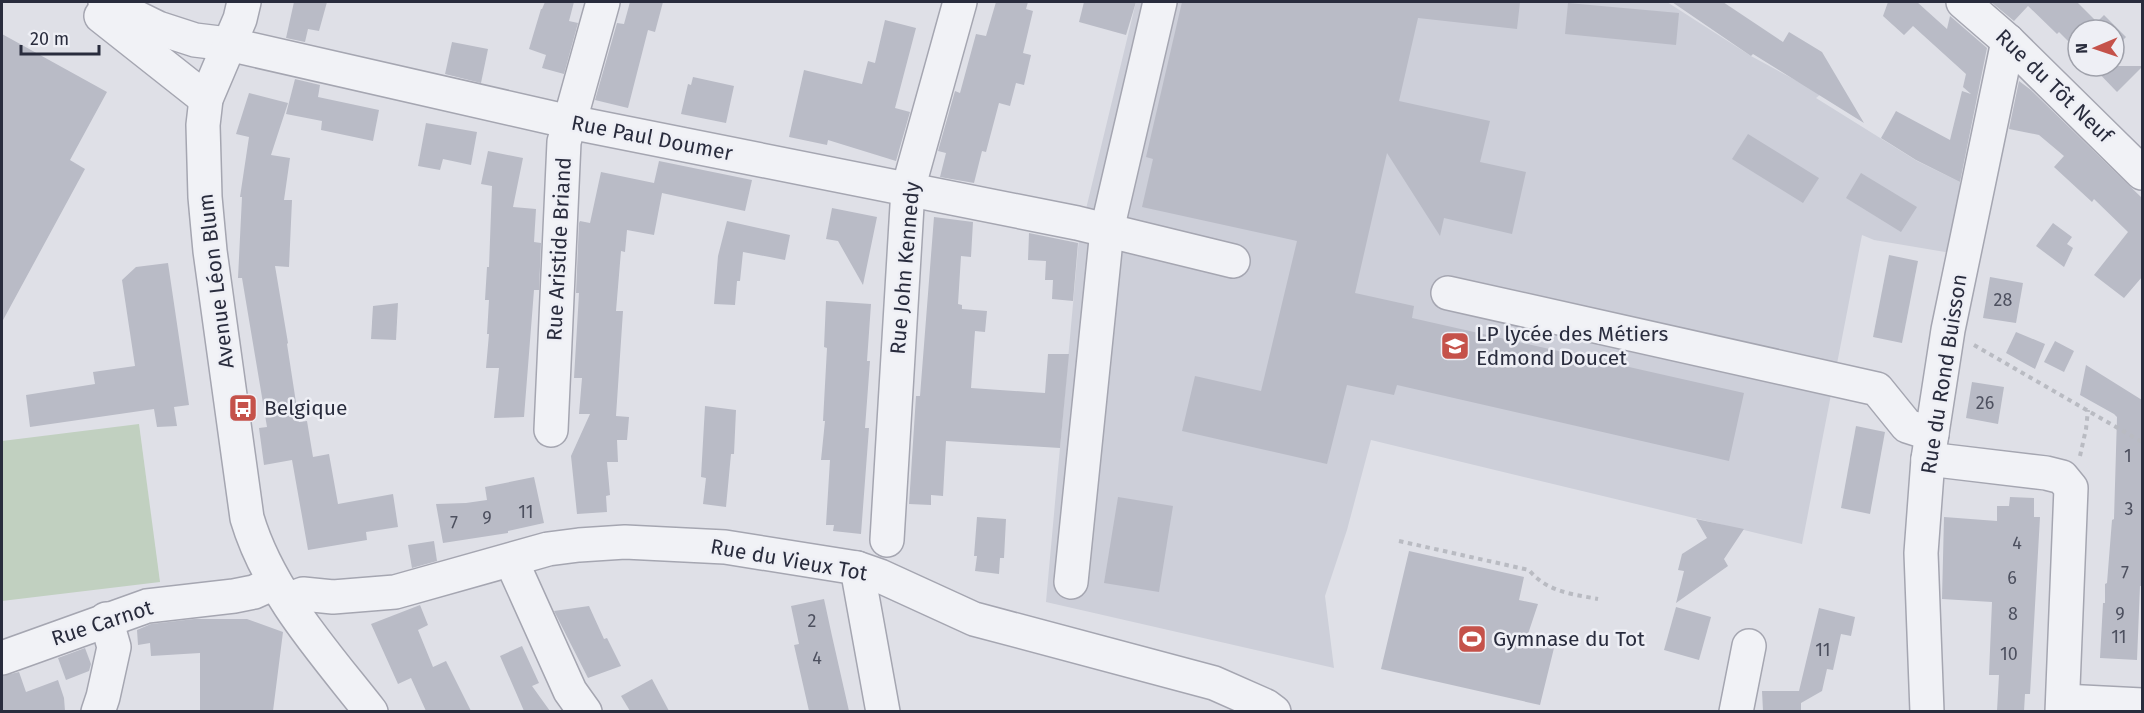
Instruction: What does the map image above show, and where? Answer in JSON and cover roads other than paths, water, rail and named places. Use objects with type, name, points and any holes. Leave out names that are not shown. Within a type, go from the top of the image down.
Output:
[{"type":"street","points":[[88,2],[102,17],[206,99]]},
{"type":"street","name":"Rue Paul Doumer","points":[[105,2],[158,28],[195,40],[228,44],[570,122],[1092,227],[1233,261]]},
{"type":"street","name":"Avenue Léon Blum","points":[[244,2],[240,19],[206,99],[203,125],[205,197],[210,251],[247,518],[254,541],[280,591],[371,711]]},
{"type":"street","name":"Rue Aristide Briand","points":[[551,430],[564,141],[603,2]]},
{"type":"street","name":"Rue John Kennedy","points":[[887,540],[908,189],[960,2]]},
{"type":"street","points":[[1071,582],[1092,227],[1160,2]]},
{"type":"street","name":"Rue du Tôt Neuf","points":[[1963,2],[2008,41],[2142,173]]},
{"type":"street","name":"Rue du Rond Buisson","points":[[1927,711],[1921,542],[1930,447],[1948,330],[2008,41]]},
{"type":"street","points":[[1448,293],[1877,389],[1907,426],[1930,447],[2062,477],[2071,488],[2063,706],[2142,705]]},
{"type":"street","name":"Rue du Vieux Tot","points":[[280,591],[333,597],[395,592],[548,549],[579,545],[625,542],[680,543],[759,552],[857,568],[880,576],[974,619],[1214,683],[1274,711]]},
{"type":"street","points":[[511,560],[570,691],[585,711]]},
{"type":"street","points":[[857,568],[883,711]]},
{"type":"street","name":"Rue Carnot","points":[[2,658],[147,606],[254,592],[280,591]]},
{"type":"street","points":[[98,711],[114,647],[106,620]]},
{"type":"street","points":[[1736,711],[1749,646]]},
{"type":"place","name":"LP lycée des Métiers Edmond Doucet","points":[[1455,346]]},
{"type":"place","name":"Belgique","points":[[243,408]]},
{"type":"place","name":"Gymnase du Tot","points":[[1472,639]]}]
